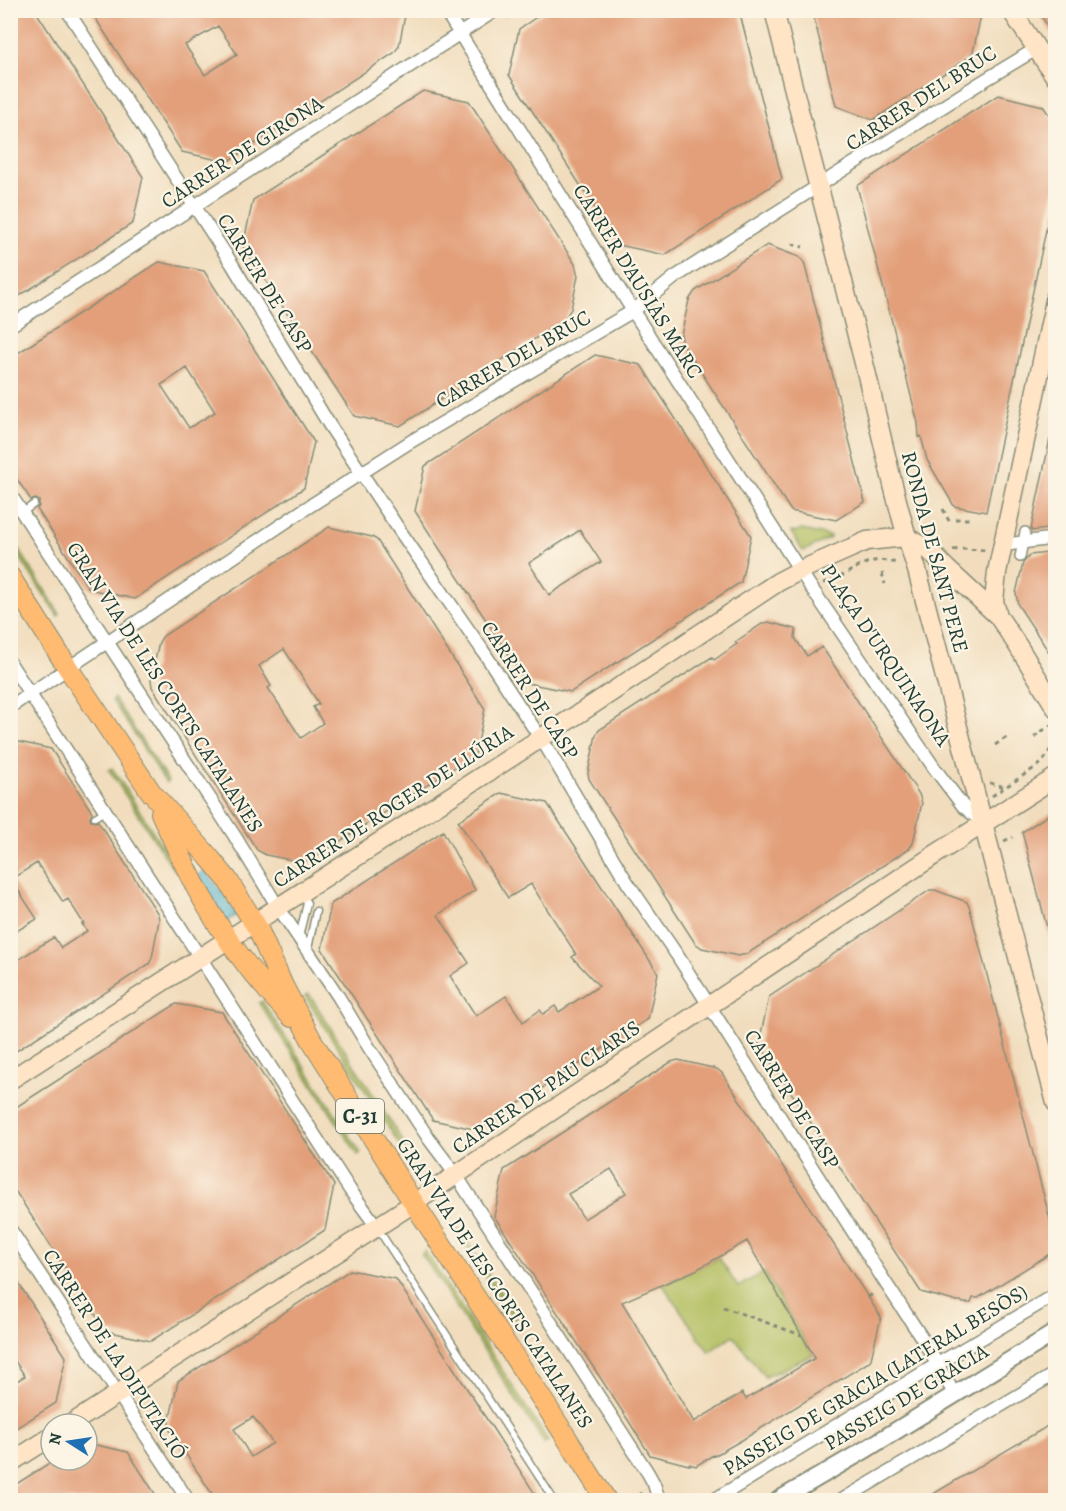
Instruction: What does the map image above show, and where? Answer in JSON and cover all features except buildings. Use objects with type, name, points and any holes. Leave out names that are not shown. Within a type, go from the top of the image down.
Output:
[{"type":"main road","name":"RONDA DE SANT PERE","points":[[774,10],[836,250],[906,537],[917,570],[1056,1103]]},
{"type":"main road","points":[[1011,10],[1056,78]]},
{"type":"main road","points":[[998,616],[994,592],[1056,296]]},
{"type":"main road","points":[[906,537],[927,548],[998,616],[1056,708]]},
{"type":"main road","name":"PLAÇA D'URQUINAONA","points":[[801,570],[867,541],[906,537]]},
{"type":"main road","name":"CARRER DE ROGER DE LLÚRIA","points":[[10,1080],[540,739],[778,582],[801,570]]},
{"type":"main road","name":"GRAN VIA DE LES CORTS CATALANES","points":[[10,577],[151,792],[227,879],[254,923],[305,1030],[606,1500]]},
{"type":"main road","points":[[983,822],[1056,777]]},
{"type":"main road","name":"GRAN VIA DE LES CORTS CATALANES","points":[[151,792],[201,897],[228,939],[267,990],[305,1030]]},
{"type":"main road","name":"CARRER DE PAU CLARIS","points":[[89,1412],[414,1203],[983,822]]},
{"type":"main road","points":[[10,1462],[39,1444]]},
{"type":"street","name":"CARRER DE CASP","points":[[67,10],[232,264],[330,426],[540,739],[627,882],[922,1338],[954,1395]]},
{"type":"street","name":"CARRER D'AUSIÀS MARC","points":[[445,10],[633,311],[801,570]]},
{"type":"street","name":"CARRER DE GIRONA","points":[[10,326],[496,10]]},
{"type":"street","name":"CARRER DEL BRUC","points":[[10,707],[304,509],[410,442],[633,311],[675,277],[980,82],[1036,49]]},
{"type":"street","name":"GRAN VIA DE LES CORTS CATALANES","points":[[10,494],[234,835],[278,907],[411,1111],[456,1175],[648,1473],[659,1500]]},
{"type":"street","points":[[1002,549],[1024,538],[1056,538]]},
{"type":"street","points":[[1020,557],[1024,538]]},
{"type":"street","name":"PLAÇA D'URQUINAONA","points":[[801,570],[935,769],[963,806],[983,822]]},
{"type":"street","points":[[10,663],[100,813],[201,958],[350,1190],[377,1227]]},
{"type":"street","name":"CARRER DE LA DIPUTACIÓ","points":[[10,1229],[188,1500]]},
{"type":"street","name":"PASSEIG DE GRÀCIA (LATERAL BESÒS)","points":[[714,1500],[1056,1294]]},
{"type":"street","name":"PASSEIG DE GRÀCIA","points":[[779,1500],[1056,1332]]},
{"type":"street","points":[[842,1500],[1056,1372]]},
{"type":"lane","points":[[22,513],[34,504]]},
{"type":"lane","points":[[299,937],[307,903],[300,893]]},
{"type":"lane","points":[[308,950],[316,911]]},
{"type":"lane","points":[[377,1227],[554,1500]]},
{"type":"path","points":[[792,244],[803,247]]},
{"type":"path","points":[[943,510],[951,525]]},
{"type":"path","points":[[955,519],[970,519]]},
{"type":"path","points":[[927,548],[950,551],[1002,549]]},
{"type":"path","points":[[830,582],[876,560],[904,564],[917,570]]},
{"type":"path","points":[[882,573],[885,584]]},
{"type":"path","points":[[1034,737],[1048,727]]},
{"type":"path","points":[[990,783],[1005,787],[1042,763],[1052,747],[1053,733]]},
{"type":"path","points":[[995,745],[1007,737]]},
{"type":"path","points":[[1004,841],[1013,837]]},
{"type":"path","points":[[868,1297],[873,1294]]},
{"type":"path","points":[[723,1307],[801,1335]]},
{"type":"path","points":[[630,1500],[648,1489]]},
{"type":"green space","points":[[802,530],[830,536],[830,538],[804,551],[791,532]]},
{"type":"green space","points":[[11,537],[60,614],[58,616],[11,544]]},
{"type":"green space","points":[[114,698],[168,781],[166,783],[112,700]]},
{"type":"green space","points":[[112,768],[177,869],[174,870],[109,770]]},
{"type":"green space","points":[[309,994],[407,1148],[403,1150],[305,996]]},
{"type":"green space","points":[[262,1001],[361,1153],[358,1155],[259,1003]]},
{"type":"green space","points":[[459,1229],[517,1317],[514,1320],[456,1231]]},
{"type":"green space","points":[[425,1251],[548,1441],[544,1443],[422,1254]]},
{"type":"green space","points":[[719,1258],[738,1287],[764,1272],[813,1355],[765,1377],[733,1335],[709,1352],[663,1285]]},
{"type":"water","points":[[205,870],[237,915],[226,922],[198,875]]}]
